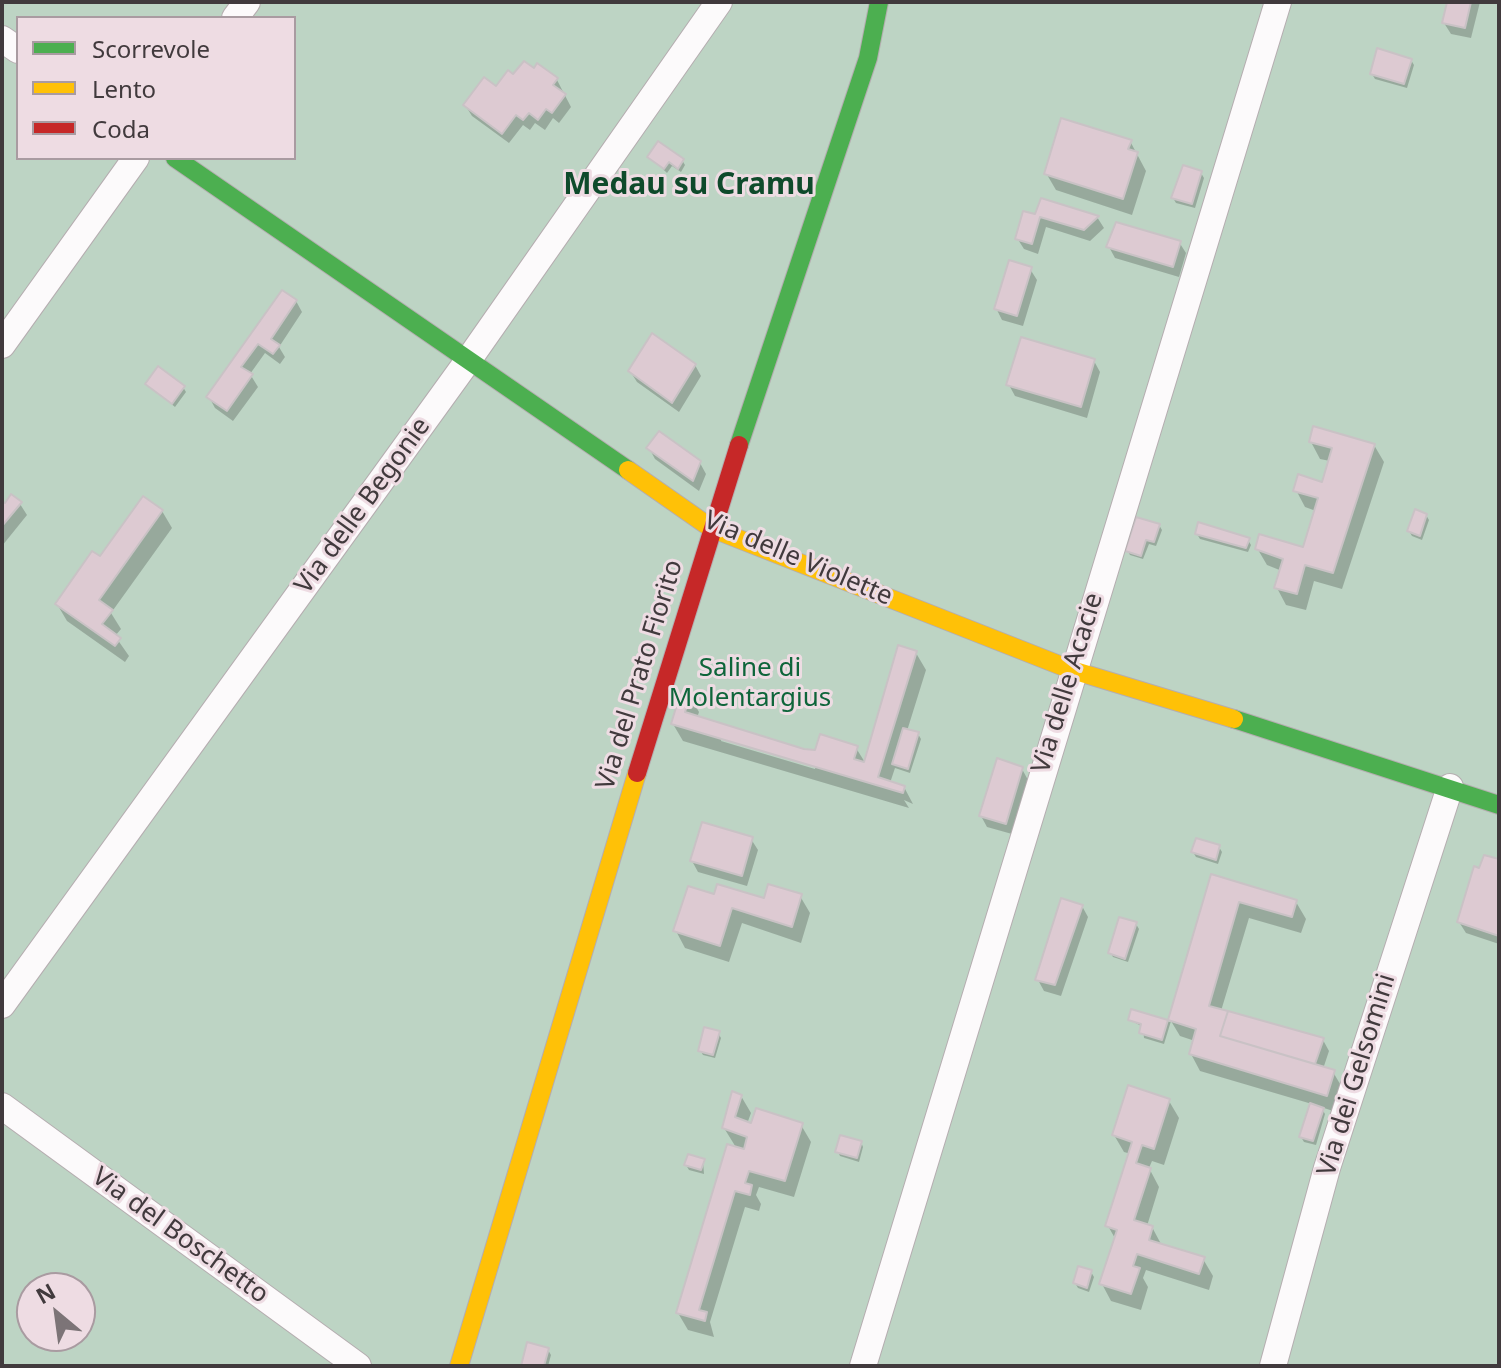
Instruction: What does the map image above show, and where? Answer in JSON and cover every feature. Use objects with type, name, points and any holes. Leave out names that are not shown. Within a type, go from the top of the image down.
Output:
[{"type":"street","name":"Via delle Begonie","points":[[2,1005],[467,362],[719,2]]},
{"type":"street","name":"Via del Prato Fiorito","points":[[459,1366],[711,528],[868,58],[879,2]]},
{"type":"street","name":"Via delle Acacie","points":[[863,1366],[1072,670],[1278,2]]},
{"type":"street","points":[[2,345],[135,160]]},
{"type":"street","name":"Via delle Violette","points":[[178,160],[711,528],[1072,670],[1499,805]]},
{"type":"street","name":"Via dei Gelsomini","points":[[1273,1366],[1327,1168],[1450,787]]},
{"type":"street","name":"Via del Boschetto","points":[[2,1106],[358,1366]]},
{"type":"green space","name":"Saline di Molentargius","points":[[2,2],[1499,2],[1499,1366],[2,1366]]},
{"type":"building","points":[[1447,2],[1471,2],[1465,28],[1442,23]]},
{"type":"building","points":[[1377,48],[1412,59],[1404,84],[1370,74]]},
{"type":"building","points":[[524,61],[534,68],[537,63],[558,78],[553,85],[566,94],[552,113],[546,109],[538,120],[529,113],[523,120],[516,115],[502,134],[463,105],[484,77],[496,86],[508,70],[513,74]]},
{"type":"building","points":[[1061,118],[1132,140],[1128,149],[1138,152],[1123,199],[1044,174]]},
{"type":"building","points":[[658,141],[684,159],[678,169],[669,162],[664,169],[647,157]]},
{"type":"building","points":[[1183,165],[1202,171],[1192,204],[1171,198]]},
{"type":"building","points":[[1041,198],[1099,216],[1084,230],[1040,217],[1032,244],[1015,239],[1023,211],[1035,214]]},
{"type":"building","points":[[1116,222],[1181,241],[1173,267],[1106,247]]},
{"type":"building","points":[[1009,260],[1032,267],[1017,316],[994,309]]},
{"type":"building","points":[[282,290],[297,300],[271,339],[280,345],[273,354],[258,344],[241,367],[253,374],[227,411],[206,397]]},
{"type":"building","points":[[652,333],[696,364],[672,403],[628,371]]},
{"type":"building","points":[[1021,337],[1095,359],[1081,407],[1006,385]]},
{"type":"building","points":[[158,366],[185,386],[172,404],[145,384]]},
{"type":"building","points":[[1313,426],[1375,444],[1333,573],[1305,565],[1297,594],[1274,588],[1283,559],[1255,549],[1259,534],[1303,547],[1318,498],[1293,491],[1298,474],[1322,482],[1332,448],[1309,442]]},
{"type":"building","points":[[659,431],[701,461],[693,481],[646,448]]},
{"type":"building","points":[[11,494],[22,502],[2,526],[2,501],[5,503]]},
{"type":"building","points":[[143,496],[163,510],[99,600],[113,610],[102,624],[121,638],[115,646],[55,604],[92,551],[100,556]]},
{"type":"building","points":[[1415,509],[1427,514],[1420,536],[1407,531]]},
{"type":"building","points":[[1136,517],[1160,524],[1154,542],[1146,540],[1141,556],[1125,551]]},
{"type":"building","points":[[1198,522],[1250,538],[1246,548],[1195,534]]},
{"type":"building","points":[[898,645],[917,651],[878,777],[905,786],[903,793],[671,724],[681,691],[691,693],[685,712],[804,749],[815,750],[820,734],[858,746],[854,759],[864,762]]},
{"type":"building","points":[[903,728],[919,732],[908,769],[892,764]]},
{"type":"building","points":[[997,758],[1023,767],[1006,824],[979,816]]},
{"type":"building","points":[[702,822],[753,837],[742,876],[690,861]]},
{"type":"building","points":[[1196,838],[1220,845],[1216,860],[1191,852]]},
{"type":"building","points":[[1484,855],[1499,859],[1499,936],[1457,922],[1474,866],[1479,868]]},
{"type":"building","points":[[1211,874],[1297,900],[1292,917],[1239,902],[1209,1006],[1228,1011],[1220,1036],[1335,1070],[1327,1096],[1189,1054],[1196,1029],[1168,1020]]},
{"type":"building","points":[[717,884],[764,898],[768,884],[802,894],[792,927],[732,908],[720,946],[673,931],[688,886],[714,894]]},
{"type":"building","points":[[1061,898],[1083,905],[1055,985],[1035,980]]},
{"type":"building","points":[[1119,917],[1137,922],[1125,959],[1108,953]]},
{"type":"building","points":[[1131,1009],[1168,1020],[1162,1040],[1139,1033],[1141,1024],[1128,1020]]},
{"type":"building","points":[[1228,1011],[1324,1038],[1315,1064],[1220,1036]]},
{"type":"building","points":[[704,1027],[720,1031],[713,1055],[698,1051]]},
{"type":"building","points":[[1128,1085],[1170,1099],[1154,1149],[1142,1145],[1136,1163],[1151,1168],[1134,1220],[1153,1226],[1149,1240],[1205,1257],[1199,1274],[1137,1254],[1133,1266],[1140,1268],[1131,1294],[1099,1284],[1117,1230],[1105,1226],[1132,1142],[1112,1135]]},
{"type":"building","points":[[732,1091],[742,1095],[735,1117],[751,1123],[756,1108],[803,1123],[785,1181],[749,1171],[745,1183],[752,1185],[750,1195],[735,1191],[699,1310],[707,1312],[705,1321],[676,1313],[727,1144],[744,1149],[747,1137],[722,1128]]},
{"type":"building","points":[[1310,1103],[1324,1108],[1313,1141],[1299,1137]]},
{"type":"building","points":[[840,1135],[862,1141],[857,1158],[835,1152]]},
{"type":"building","points":[[688,1154],[705,1159],[701,1170],[684,1165]]},
{"type":"building","points":[[1078,1266],[1092,1270],[1087,1288],[1073,1283]]},
{"type":"building","points":[[527,1342],[549,1348],[544,1366],[521,1366]]},
{"type":"traffic: fast","points":[[739,445],[868,58],[879,2]]},
{"type":"traffic: fast","points":[[178,160],[628,470]]},
{"type":"traffic: fast","points":[[1234,719],[1499,805]]},
{"type":"traffic: slow","points":[[628,470],[711,528],[1072,670],[1234,719]]},
{"type":"traffic: slow","points":[[459,1366],[637,773]]},
{"type":"traffic: jam","points":[[637,773],[739,445]]},
{"type":"district","name":"Medau su Cramu","points":[[689,185]]}]
